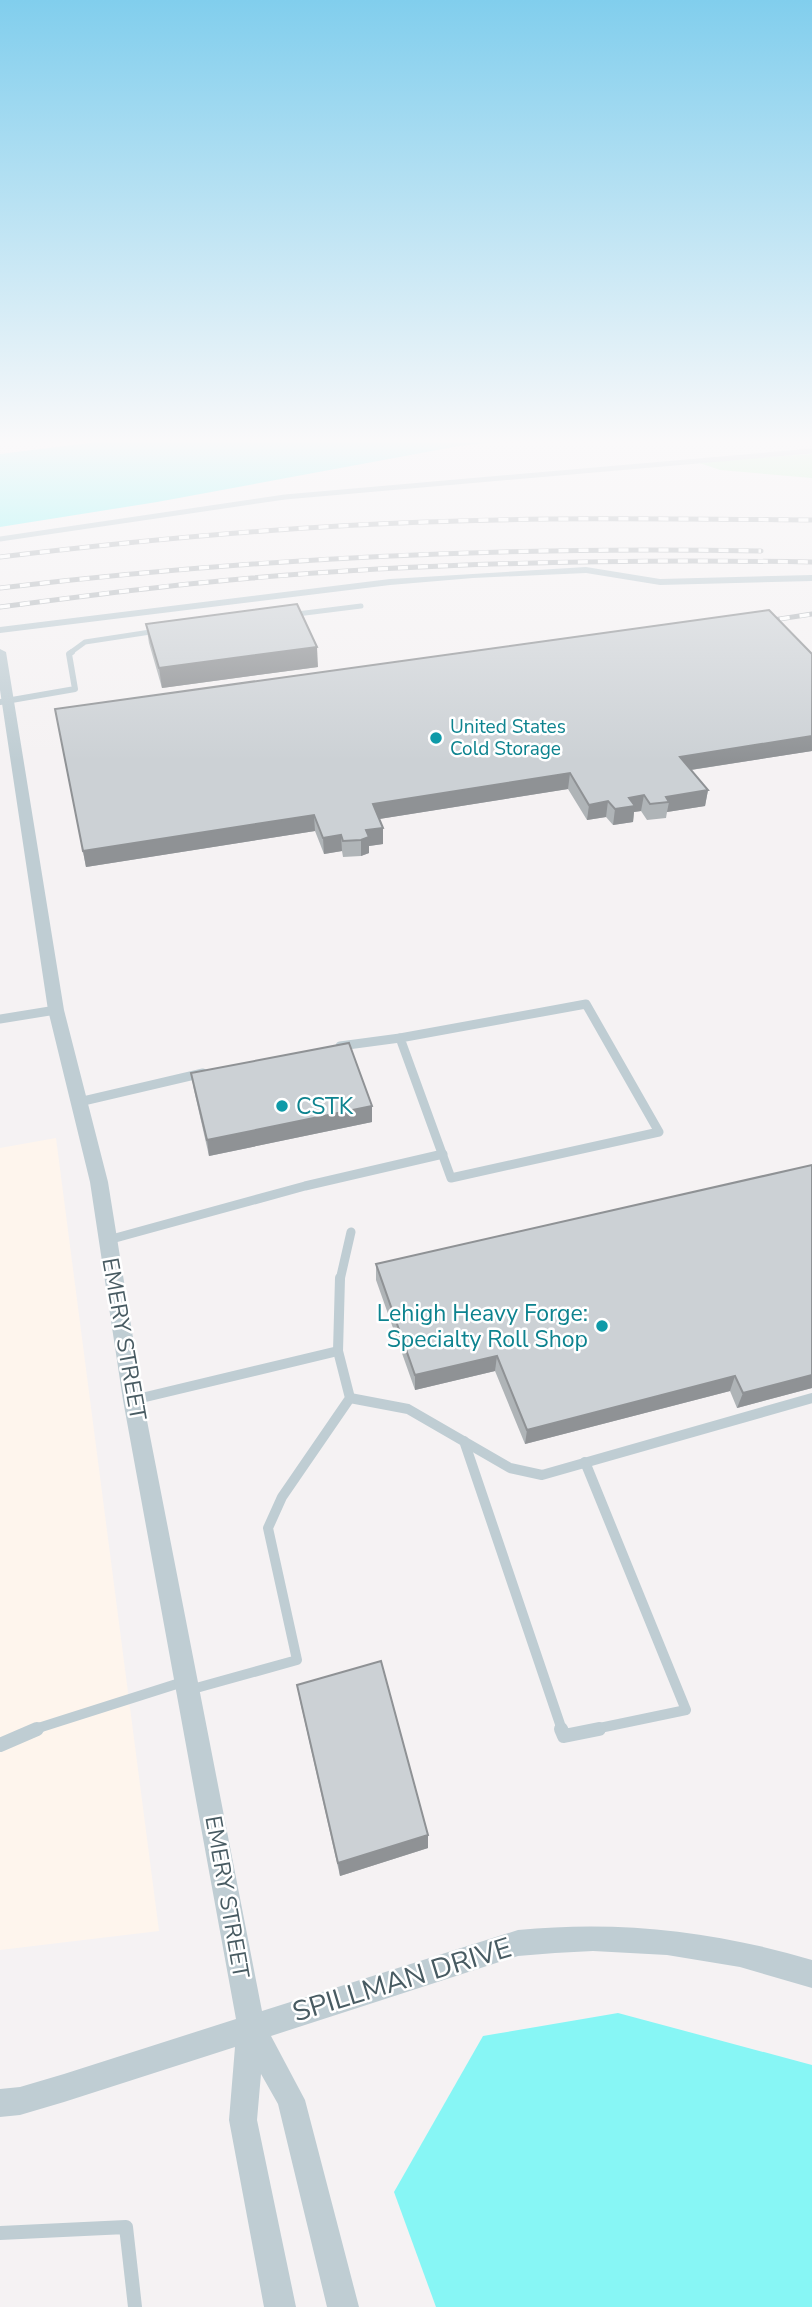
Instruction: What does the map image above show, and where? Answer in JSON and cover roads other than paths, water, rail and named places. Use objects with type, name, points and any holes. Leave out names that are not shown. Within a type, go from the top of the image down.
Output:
[{"type":"street","points":[[0,631],[390,582],[473,575],[586,570],[660,582],[812,578]]},
{"type":"street","name":"EMERY STREET","points":[[0,652],[3,701],[56,1010],[99,1182],[133,1400],[251,2027],[243,2120],[280,2307]]},
{"type":"street","name":"SPILLMAN DRIVE","points":[[0,2103],[20,2101],[64,2088],[519,1943],[554,1938],[664,1940],[760,1957],[812,1974]]},
{"type":"street","name":"EMERY STREET","points":[[251,2027],[291,2101],[343,2307]]},
{"type":"lane","points":[[278,616],[361,606]]},
{"type":"lane","points":[[3,701],[75,690],[69,654],[85,642],[167,630]]},
{"type":"lane","points":[[331,1047],[400,1038],[586,1004],[659,1132],[451,1178],[400,1038]]},
{"type":"lane","points":[[0,1019],[56,1010]]},
{"type":"lane","points":[[79,1102],[216,1070]]},
{"type":"lane","points":[[108,1240],[305,1186],[443,1154]]},
{"type":"lane","points":[[0,1745],[44,1726],[188,1685],[297,1660],[268,1528],[282,1497],[350,1398],[338,1351],[338,1286],[351,1231]]},
{"type":"lane","points":[[133,1400],[338,1351]]},
{"type":"lane","points":[[350,1398],[408,1409],[510,1468],[542,1475],[812,1398]]},
{"type":"lane","points":[[464,1441],[564,1736],[686,1710],[585,1462]]},
{"type":"lane","points":[[0,2233],[126,2227],[135,2307]]},
{"type":"water","points":[[618,2013],[812,2065],[812,2307],[436,2307],[394,2192],[483,2036]]},
{"type":"railway","points":[[0,557],[100,546]]},
{"type":"railway","points":[[0,588],[190,569],[380,556],[570,550],[761,551]]},
{"type":"railway","points":[[0,607],[220,581],[392,568],[602,562],[812,562]]},
{"type":"railway","points":[[760,622],[812,614]]},
{"type":"place","name":"United States Cold Storage","points":[[436,738]]},
{"type":"place","name":"CSTK","points":[[282,1106]]},
{"type":"place","name":"Lehigh Heavy Forge: Specialty Roll Shop","points":[[602,1326]]}]
